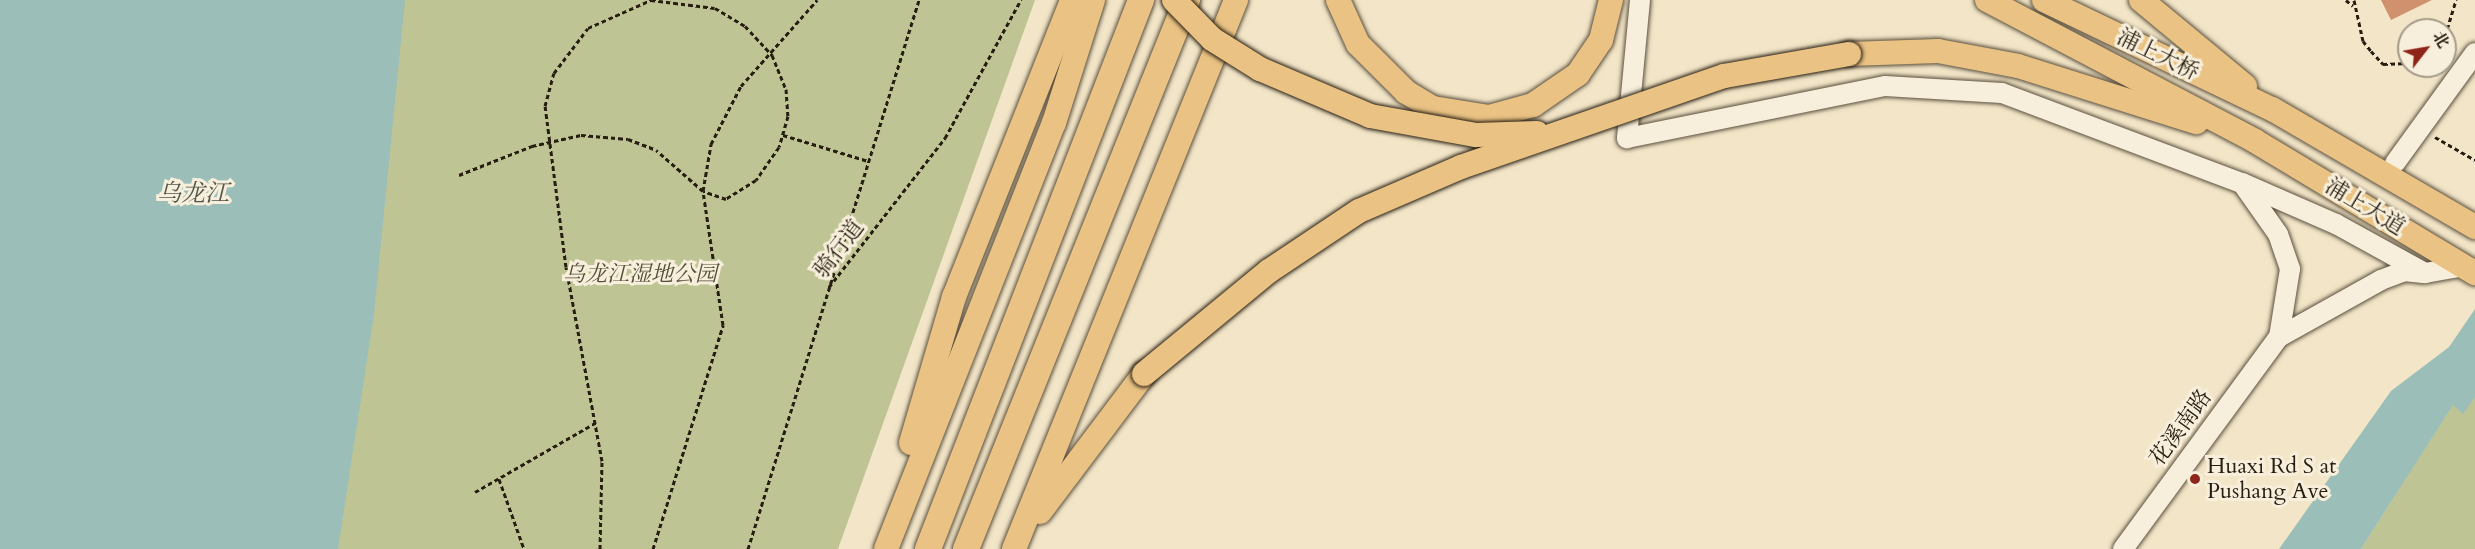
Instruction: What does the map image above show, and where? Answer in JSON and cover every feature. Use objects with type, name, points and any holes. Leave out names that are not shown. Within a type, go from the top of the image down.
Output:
[{"type":"highway","points":[[928,549],[1141,0]]},
{"type":"highway","points":[[966,549],[1187,0]]},
{"type":"main road","points":[[879,549],[954,297],[1072,0]]},
{"type":"main road","points":[[1054,123],[1093,0]]},
{"type":"main road","points":[[886,549],[1054,123],[1108,0]]},
{"type":"main road","points":[[1174,0],[1212,39],[1260,69],[1370,116],[1476,135],[1565,132]]},
{"type":"main road","points":[[1015,549],[1236,0]]},
{"type":"main road","points":[[1338,0],[1358,44],[1382,72],[1433,108],[1489,117],[1533,105],[1578,74],[1602,40],[1611,0]]},
{"type":"main road","points":[[1987,0],[2255,141]]},
{"type":"main road","name":"浦上大桥","points":[[2044,0],[2272,109]]},
{"type":"main road","points":[[2140,0],[2272,109]]},
{"type":"main road","points":[[1015,549],[1077,457],[1144,374],[1269,271],[1359,211],[1461,167],[1724,76],[1849,54],[1938,51],[2018,66],[2255,141]]},
{"type":"main road","name":"浦上大道","points":[[2272,109],[2475,227]]},
{"type":"main road","name":"浦上大道","points":[[2255,141],[2469,269]]},
{"type":"street","points":[[1640,0],[1627,138],[1885,86],[2002,93],[2242,183],[2336,224],[2425,273]]},
{"type":"street","points":[[2395,163],[2475,53]]},
{"type":"street","points":[[2242,183],[2278,234],[2290,269],[2279,337]]},
{"type":"street","points":[[2279,337],[2381,280],[2404,271],[2425,273],[2469,269]]},
{"type":"street","name":"花溪南路","points":[[2123,549],[2279,337]]},
{"type":"path","points":[[459,175],[532,146],[581,135],[628,138],[656,150],[703,191],[726,200],[756,180],[783,135],[786,89],[772,55],[744,26],[715,8],[651,0],[588,28],[554,73],[546,127],[595,423],[602,461],[600,549]]},
{"type":"path","points":[[653,549],[723,325],[703,191],[711,144],[741,86],[772,55],[818,0]]},
{"type":"path","points":[[826,291],[920,0]]},
{"type":"path","name":"骑行道","points":[[748,549],[826,291],[945,138],[1021,0]]},
{"type":"path","points":[[2346,0],[2354,7]]},
{"type":"path","points":[[2354,0],[2363,41],[2383,64],[2397,63]]},
{"type":"path","points":[[2451,18],[2457,0]]},
{"type":"path","points":[[2420,128],[2475,160]]},
{"type":"path","points":[[783,135],[868,160]]},
{"type":"path","points":[[475,492],[595,423]]},
{"type":"path","points":[[499,478],[525,549]]},
{"type":"green space","name":"乌龙江湿地公园","points":[[372,0],[1035,0],[838,549],[304,549]]},
{"type":"green space","points":[[2475,377],[2475,549],[2361,549],[2453,404]]},
{"type":"water","name":"乌龙江","points":[[0,0],[405,0],[374,314],[338,549],[0,549]]},
{"type":"water","points":[[2475,309],[2475,397],[2463,414],[2453,405],[2361,549],[2279,549],[2391,391],[2449,347]]},
{"type":"building","points":[[2381,0],[2432,0],[2391,20]]},
{"type":"place","name":"Huaxi Rd S at Pushang Ave","points":[[2195,479]]}]
